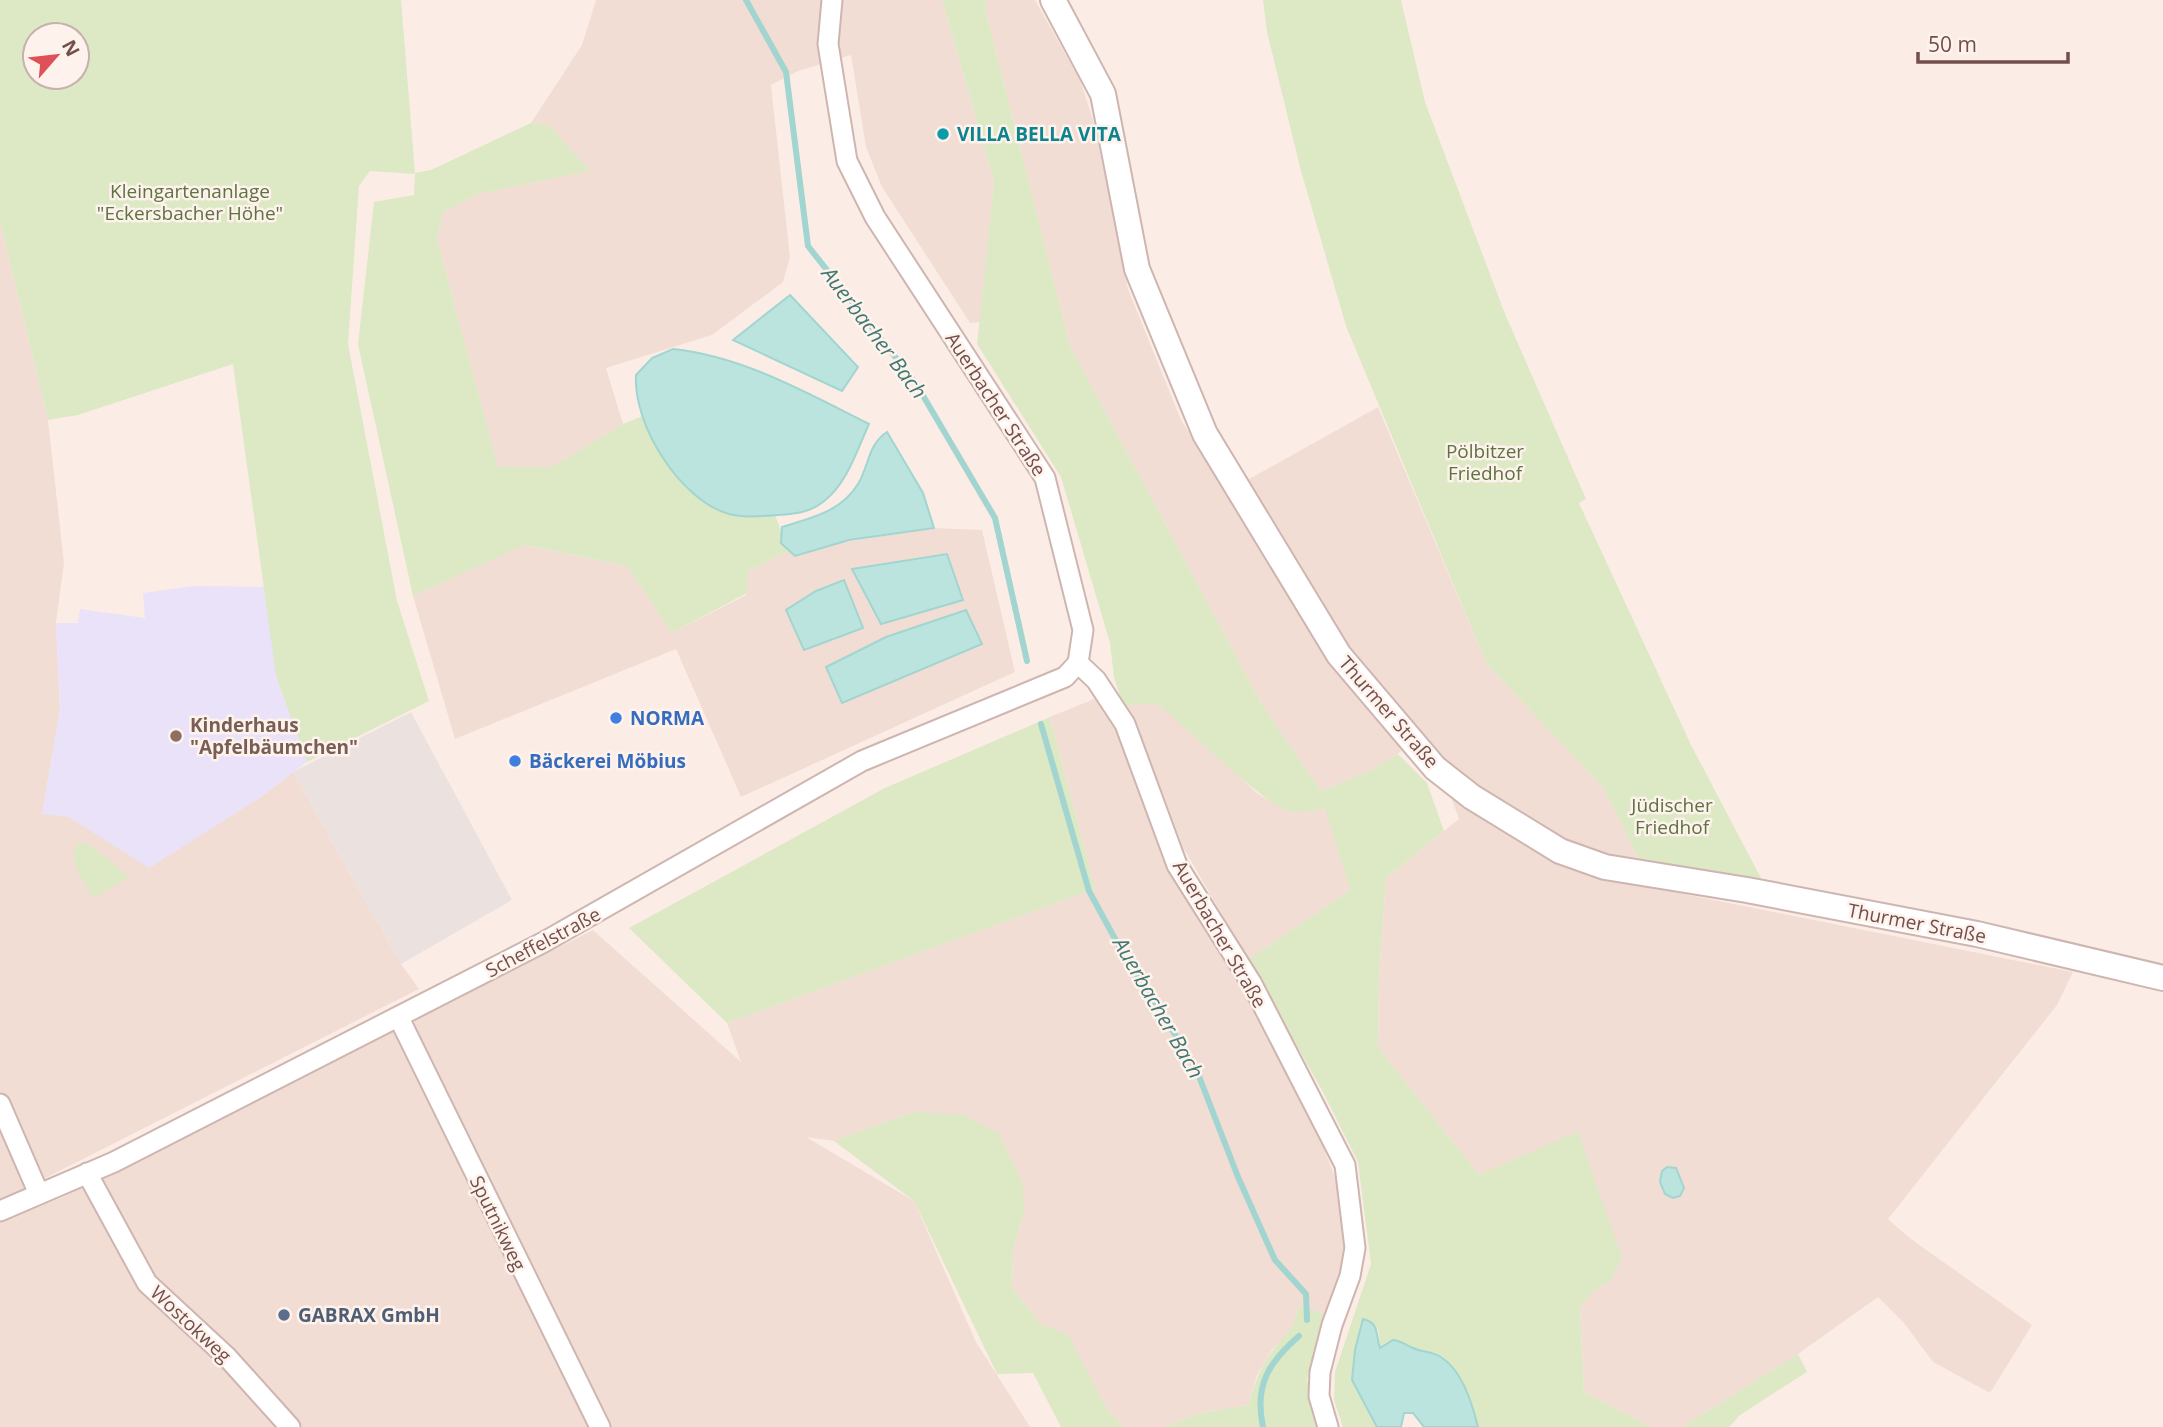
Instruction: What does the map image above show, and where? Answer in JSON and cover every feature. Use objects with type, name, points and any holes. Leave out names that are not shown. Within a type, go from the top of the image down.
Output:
[{"type":"street","name":"Auerbacher Straße","points":[[832,0],[828,44],[847,161],[875,218],[1045,478],[1083,630],[1078,663],[1096,680],[1125,724],[1177,864],[1252,984],[1345,1165],[1355,1248],[1350,1276],[1332,1325],[1320,1372],[1319,1396],[1328,1427]]},
{"type":"street","name":"Thurmer Straße","points":[[1053,0],[1103,94],[1137,269],[1205,434],[1339,656],[1435,768],[1472,797],[1560,851],[1605,867],[1746,890],[1977,934],[2163,978]]},
{"type":"street","name":"Scheffelstraße","points":[[0,1211],[88,1173],[399,1018],[544,942],[862,761],[1065,677],[1078,663]]},
{"type":"street","name":"Sputnikweg","points":[[399,1018],[600,1427]]},
{"type":"street","points":[[0,1104],[39,1194]]},
{"type":"street","name":"Wostokweg","points":[[88,1173],[146,1283],[227,1357],[290,1427]]},
{"type":"shaded area","points":[[596,0],[942,0],[994,181],[980,322],[970,323],[882,187],[866,147],[851,55],[798,71],[771,85],[790,257],[783,282],[712,335],[606,368],[623,424],[552,467],[498,468],[437,239],[443,212],[478,194],[589,171],[549,125],[531,123],[582,45]]},
{"type":"shaded area","points":[[987,0],[1035,0],[1080,80],[1094,123],[1128,289],[1181,420],[1226,492],[1378,407],[1486,663],[1604,789],[1640,862],[1634,884],[2073,972],[2057,1005],[1888,1219],[1911,1239],[2032,1325],[1990,1393],[1933,1362],[1904,1323],[1878,1297],[1798,1354],[1682,1427],[1651,1427],[1584,1392],[1580,1307],[1592,1293],[1612,1279],[1592,1176],[1578,1132],[1479,1175],[1378,1047],[1379,978],[1386,878],[1459,819],[1436,756],[1416,736],[1398,754],[1372,770],[1321,791],[1263,706],[1070,346],[985,8]]},
{"type":"shaded area","points":[[0,221],[48,420],[64,563],[56,623],[60,710],[42,814],[258,799],[293,772],[401,964],[419,989],[0,1201]]},
{"type":"shaded area","points":[[934,528],[982,530],[1015,672],[741,797],[676,649],[455,739],[413,596],[523,545],[627,566],[672,633],[746,595],[748,571],[789,551]]},
{"type":"shaded area","name":"Kinderhaus \"Apfelbäumchen\"","points":[[194,586],[269,587],[276,676],[307,762],[258,799],[149,868],[69,817],[42,814],[60,708],[56,623],[78,623],[80,609],[145,618],[143,593]]},
{"type":"shaded area","points":[[1104,695],[1112,708],[1167,863],[1249,1001],[1316,1129],[1337,1182],[1349,1238],[1341,1270],[1324,1314],[1299,1306],[1294,1327],[1272,1350],[1257,1375],[1248,1405],[1196,1414],[1164,1427],[1124,1427],[1109,1412],[1068,1336],[1041,1324],[1012,1288],[1013,1250],[1024,1212],[912,1112],[834,1141],[806,1137],[914,1201],[976,1342],[1030,1427],[0,1427],[0,1222],[63,1197],[593,930],[741,1062],[727,1023],[1095,889],[1050,717]]},
{"type":"shaded area","points":[[1144,701],[1156,703],[1185,725],[1258,794],[1290,812],[1326,808],[1350,890],[1248,960],[1183,847],[1151,762],[1123,706]]},
{"type":"shaded area","points":[[411,712],[512,900],[401,964],[293,772]]},
{"type":"green space","name":"Kleingartenanlage \"Eckersbacher Höhe\"","points":[[0,0],[401,0],[415,173],[431,170],[531,123],[549,125],[590,171],[478,194],[443,212],[437,239],[498,467],[552,467],[623,424],[643,416],[662,457],[757,517],[775,515],[789,551],[748,571],[747,593],[672,633],[627,566],[524,545],[413,596],[358,344],[374,202],[414,195],[415,174],[370,171],[359,186],[348,344],[397,601],[429,701],[307,762],[276,676],[233,364],[78,415],[48,420],[0,221]]},
{"type":"green space","points":[[942,0],[987,0],[985,8],[1070,346],[1263,706],[1321,791],[1372,770],[1398,754],[1427,783],[1444,831],[1386,878],[1379,978],[1378,1047],[1479,1175],[1578,1131],[1622,1258],[1612,1279],[1592,1293],[1580,1307],[1584,1392],[1651,1427],[1478,1427],[1462,1380],[1450,1365],[1393,1340],[1380,1349],[1378,1329],[1359,1334],[1352,1380],[1377,1427],[1343,1427],[1334,1400],[1335,1372],[1371,1264],[1358,1162],[1323,1092],[1248,960],[1350,890],[1325,808],[1292,812],[1280,808],[1246,782],[1156,703],[1123,706],[1114,677],[1110,643],[1061,477],[977,344],[994,181]]},
{"type":"green space","name":"Pölbitzer Friedhof","points":[[1263,0],[1401,0],[1425,102],[1505,314],[1586,499],[1579,503],[1691,745],[1762,880],[1640,862],[1604,789],[1486,663],[1346,326],[1301,171],[1267,32]]},
{"type":"green space","points":[[1050,717],[1095,889],[727,1023],[629,928],[885,788]]},
{"type":"green space","points":[[79,842],[89,844],[129,877],[93,898],[77,870],[73,853]]},
{"type":"green space","points":[[912,1112],[965,1115],[999,1134],[1023,1184],[1024,1212],[1013,1250],[1012,1288],[1041,1324],[1068,1335],[1109,1412],[1124,1427],[1061,1427],[1033,1373],[997,1374],[914,1201],[834,1141]]},
{"type":"green space","points":[[1299,1305],[1324,1314],[1307,1380],[1318,1427],[1164,1427],[1196,1414],[1248,1405],[1263,1365],[1291,1327]]},
{"type":"green space","points":[[1798,1354],[1807,1372],[1740,1415],[1729,1427],[1682,1427]]},
{"type":"water","points":[[790,295],[858,367],[842,391],[733,340]]},
{"type":"water","points":[[673,349],[724,359],[749,368],[798,388],[869,424],[839,486],[818,506],[784,515],[729,514],[711,506],[693,493],[677,477],[651,437],[637,395],[636,375],[652,358]]},
{"type":"water","points":[[887,432],[923,493],[934,528],[849,540],[795,556],[781,543],[782,527],[824,513],[851,494],[862,477],[872,449]]},
{"type":"water","points":[[947,554],[963,600],[881,624],[852,569]]},
{"type":"water","points":[[844,580],[863,628],[804,650],[786,610],[816,591]]},
{"type":"water","points":[[966,610],[982,644],[842,703],[826,667],[886,637]]},
{"type":"water","points":[[1667,1167],[1676,1168],[1684,1188],[1680,1196],[1673,1198],[1665,1194],[1660,1182],[1662,1171]]},
{"type":"water","points":[[1363,1319],[1375,1326],[1380,1348],[1393,1340],[1436,1354],[1447,1362],[1465,1387],[1478,1427],[1424,1427],[1413,1413],[1404,1413],[1401,1427],[1377,1427],[1352,1380],[1355,1350]]},
{"type":"waterway","name":"Auerbacher Bach","points":[[746,0],[786,72],[808,246],[915,382],[995,518],[1027,661]]},
{"type":"waterway","name":"Auerbacher Bach","points":[[1041,724],[1089,891],[1120,948],[1195,1066],[1238,1177],[1275,1260],[1306,1294],[1307,1320]]},
{"type":"waterway","name":"Auerbacher Bach","points":[[1263,1427],[1261,1399],[1266,1376],[1279,1355],[1299,1336]]},
{"type":"place","name":"VILLA BELLA VITA","points":[[943,134]]},
{"type":"place","name":"NORMA","points":[[616,718]]},
{"type":"place","name":"Kinderhaus \"Apfelbäumchen\"","points":[[176,736]]},
{"type":"place","name":"Bäckerei Möbius","points":[[515,761]]},
{"type":"place","name":"GABRAX GmbH","points":[[284,1315]]},
{"type":"park label","name":"Jüdischer Friedhof","points":[[1672,816]]}]
